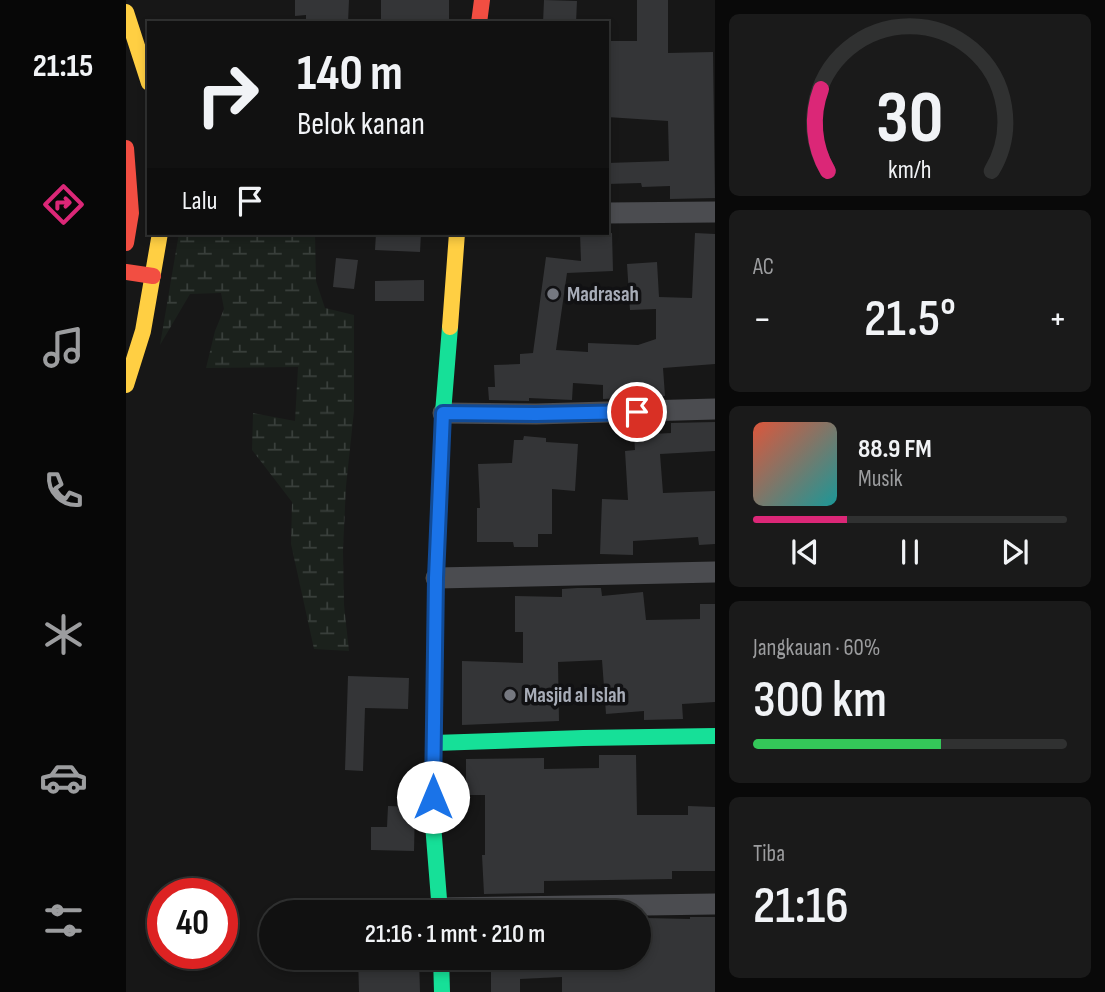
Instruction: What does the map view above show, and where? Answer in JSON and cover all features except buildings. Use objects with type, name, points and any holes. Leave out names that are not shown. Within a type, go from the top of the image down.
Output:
[{"type":"street","points":[[479,21],[482,0]]},
{"type":"street","points":[[126,12],[147,77]]},
{"type":"street","points":[[126,149],[131,213],[126,243]]},
{"type":"street","points":[[609,213],[715,212]]},
{"type":"street","points":[[126,385],[144,331],[160,235]]},
{"type":"street","points":[[439,900],[433,824],[436,578],[443,413],[457,235]]},
{"type":"street","points":[[126,271],[153,276]]},
{"type":"street","points":[[443,413],[536,414],[715,409]]},
{"type":"street","points":[[436,578],[715,572]]},
{"type":"street","points":[[434,743],[715,736]]},
{"type":"street","points":[[651,905],[715,904]]},
{"type":"street","points":[[441,970],[442,992]]},
{"type":"green space","points":[[179,235],[315,235],[316,281],[325,308],[354,315],[354,411],[343,550],[344,605],[349,651],[314,649],[291,544],[292,502],[252,450],[253,413],[295,421],[298,367],[206,368],[215,331],[224,309],[221,293],[190,294],[160,345]]},
{"type":"traffic: fast","points":[[439,900],[433,824],[436,578],[443,413],[450,327]]},
{"type":"traffic: fast","points":[[434,743],[715,736]]},
{"type":"traffic: fast","points":[[441,970],[442,992]]},
{"type":"traffic: slow","points":[[126,12],[147,77]]},
{"type":"traffic: slow","points":[[126,385],[143,331],[160,235]]},
{"type":"traffic: slow","points":[[450,327],[457,235]]},
{"type":"traffic: jam","points":[[479,21],[482,0]]},
{"type":"traffic: jam","points":[[126,148],[131,213],[126,243]]},
{"type":"traffic: jam","points":[[126,272],[153,276]]},
{"type":"place","name":"Madrasah","points":[[553,294]]},
{"type":"place","name":"Masjid al Islah","points":[[510,695]]},
{"type":"route","points":[[433,797],[436,578],[443,413],[637,412]]}]
